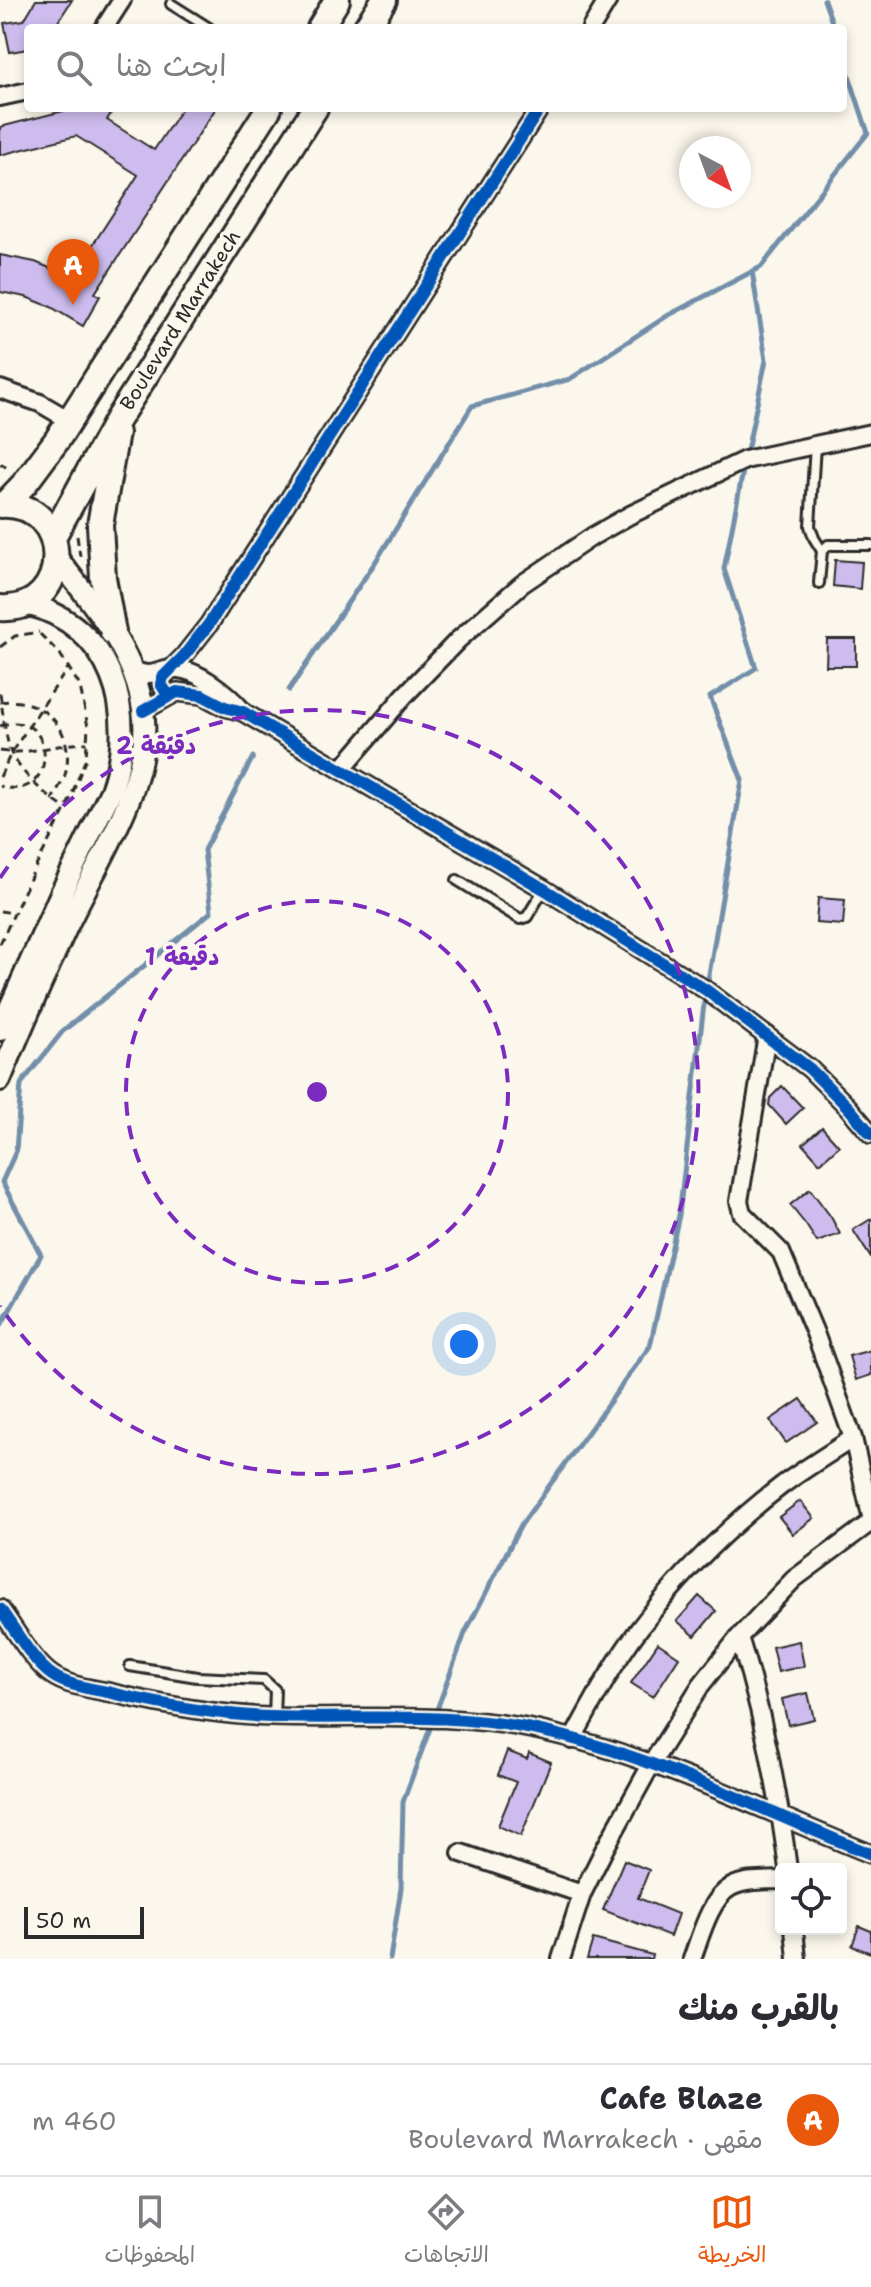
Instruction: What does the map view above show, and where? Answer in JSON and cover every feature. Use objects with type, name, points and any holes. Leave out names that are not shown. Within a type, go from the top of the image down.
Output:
[{"type":"main road","points":[[322,24],[337,0]]},
{"type":"main road","points":[[369,24],[384,0]]},
{"type":"main road","name":"Boulevard Marrakech","points":[[2,505],[43,460],[266,112]]},
{"type":"main road","name":"Boulevard Marrakech","points":[[16,609],[36,598],[51,581],[55,548],[68,507],[117,420],[312,112]]},
{"type":"main road","points":[[113,632],[103,578],[100,525],[117,420]]},
{"type":"main road","name":"Boulevard Marrakech","points":[[2,505],[28,510],[47,526],[55,548]]},
{"type":"street","points":[[107,24],[122,0]]},
{"type":"street","points":[[593,24],[608,0]]},
{"type":"street","points":[[0,97],[24,92]]},
{"type":"street","points":[[537,112],[209,624],[161,681],[166,692],[202,695],[243,712],[544,889],[706,990],[810,1069],[871,1134]]},
{"type":"street","points":[[0,389],[40,403],[69,420]]},
{"type":"street","points":[[341,770],[404,696],[458,640],[522,584],[557,559],[630,515],[745,460],[871,433]]},
{"type":"street","points":[[0,1080],[67,925],[130,797],[142,752],[143,711],[131,669],[113,632],[75,582],[55,548]]},
{"type":"street","points":[[0,1030],[61,893],[108,799],[117,776],[123,745],[117,693],[101,655],[72,624],[16,609]]},
{"type":"street","points":[[143,711],[184,685],[209,624]]},
{"type":"street","points":[[131,669],[154,675],[170,669],[191,671],[225,693],[243,712]]},
{"type":"street","points":[[561,1959],[582,1894],[652,1763],[701,1685],[739,1637],[794,1579],[871,1519],[853,1438],[815,1333],[781,1252],[742,1213],[739,1201],[767,1035]]},
{"type":"street","points":[[572,1740],[611,1670],[638,1630],[681,1577],[726,1533],[781,1487],[853,1438]]},
{"type":"street","points":[[1,1612],[45,1669],[66,1682],[159,1704],[225,1714],[475,1720],[540,1731],[652,1763],[871,1854]]},
{"type":"street","points":[[739,1637],[764,1721],[787,1863]]},
{"type":"street","points":[[461,1853],[582,1894]]},
{"type":"street","points":[[692,1959],[720,1895],[731,1887],[747,1882],[775,1880]]},
{"type":"street","points":[[795,1935],[797,1959]]},
{"type":"lane","points":[[171,4],[203,24]]},
{"type":"lane","points":[[815,444],[810,526],[822,551],[819,583]]},
{"type":"lane","points":[[822,551],[831,544],[871,545]]},
{"type":"lane","points":[[457,880],[520,919],[527,917],[544,889]]},
{"type":"lane","points":[[130,1666],[197,1677],[264,1680],[275,1690],[274,1717]]},
{"type":"path","points":[[68,507],[80,515],[77,540],[84,572],[75,582]]},
{"type":"path","points":[[0,944],[66,809],[86,758],[88,727],[80,686],[60,654],[16,609]]},
{"type":"path","points":[[0,647],[15,636],[39,633]]},
{"type":"path","points":[[0,777],[11,753],[68,668]]},
{"type":"path","points":[[0,693],[11,753],[33,781],[66,809]]},
{"type":"path","points":[[1,701],[23,700],[40,708],[58,723],[66,743],[66,772],[52,800]]},
{"type":"path","points":[[0,726],[20,723],[28,726],[44,747],[42,771],[33,781],[13,789],[0,786]]},
{"type":"path","points":[[0,751],[11,753],[66,743],[87,743]]},
{"type":"path","points":[[0,911],[14,913]]},
{"type":"building","points":[[36,0],[72,0],[57,24],[24,24],[24,50],[10,52],[4,23],[24,20]]},
{"type":"building","points":[[59,112],[112,112],[107,120],[154,150],[179,112],[213,112],[95,293],[100,296],[83,326],[51,307],[26,297],[0,292],[0,255],[35,262],[72,277],[138,175],[76,136],[0,155],[0,127]]},
{"type":"building","points":[[835,560],[862,562],[860,589],[833,586]]},
{"type":"building","points":[[827,639],[856,639],[856,666],[826,666]]},
{"type":"building","points":[[818,898],[845,900],[843,925],[816,923]]},
{"type":"building","points":[[782,1086],[803,1108],[786,1124],[769,1105],[770,1098]]},
{"type":"building","points":[[822,1127],[839,1146],[820,1163],[803,1144]]},
{"type":"building","points":[[810,1189],[840,1234],[817,1242],[790,1205]]},
{"type":"building","points":[[871,1219],[871,1258],[853,1230]]},
{"type":"building","points":[[871,1350],[871,1375],[856,1380],[849,1356]]},
{"type":"building","points":[[801,1399],[817,1422],[786,1443],[770,1420]]},
{"type":"building","points":[[800,1501],[814,1518],[793,1534],[779,1517]]},
{"type":"building","points":[[699,1596],[716,1611],[695,1636],[677,1621]]},
{"type":"building","points":[[799,1641],[804,1666],[778,1672],[772,1647]]},
{"type":"building","points":[[658,1643],[679,1657],[653,1697],[631,1683]]},
{"type":"building","points":[[808,1693],[814,1719],[788,1725],[782,1699]]},
{"type":"building","points":[[507,1751],[527,1759],[529,1753],[551,1762],[521,1836],[498,1826],[516,1782],[498,1775]]},
{"type":"building","points":[[624,1860],[649,1870],[638,1898],[678,1914],[670,1936],[603,1910]]},
{"type":"building","points":[[859,1926],[871,1931],[871,1953],[852,1946]]},
{"type":"building","points":[[593,1939],[652,1955],[651,1959],[587,1959]]},
{"type":"waterway","points":[[824,0],[833,24]]},
{"type":"waterway","points":[[289,690],[376,561],[472,406],[570,379],[667,316],[761,267],[868,133],[847,69]]},
{"type":"waterway","points":[[746,456],[766,360],[752,271]]},
{"type":"waterway","points":[[707,986],[742,780],[710,697],[756,668],[724,569],[744,466]]},
{"type":"waterway","points":[[0,1327],[41,1255],[2,1182],[16,1151],[21,1084],[63,1031],[211,912],[204,850],[253,757]]},
{"type":"waterway","points":[[390,1959],[401,1888],[403,1802],[465,1633],[521,1525],[650,1346],[679,1215],[705,996]]},
{"type":"cycle path","points":[[170,694],[161,684],[163,677],[209,624],[537,112]]},
{"type":"cycle path","points":[[143,711],[177,692],[202,695],[243,712],[544,889],[706,990],[810,1069],[871,1134]]},
{"type":"cycle path","points":[[0,1609],[45,1669],[74,1685],[173,1706],[232,1714],[437,1718],[537,1730],[665,1769],[871,1854]]},
{"type":"place","name":"Cafe Blaze","points":[[73,305]]}]
